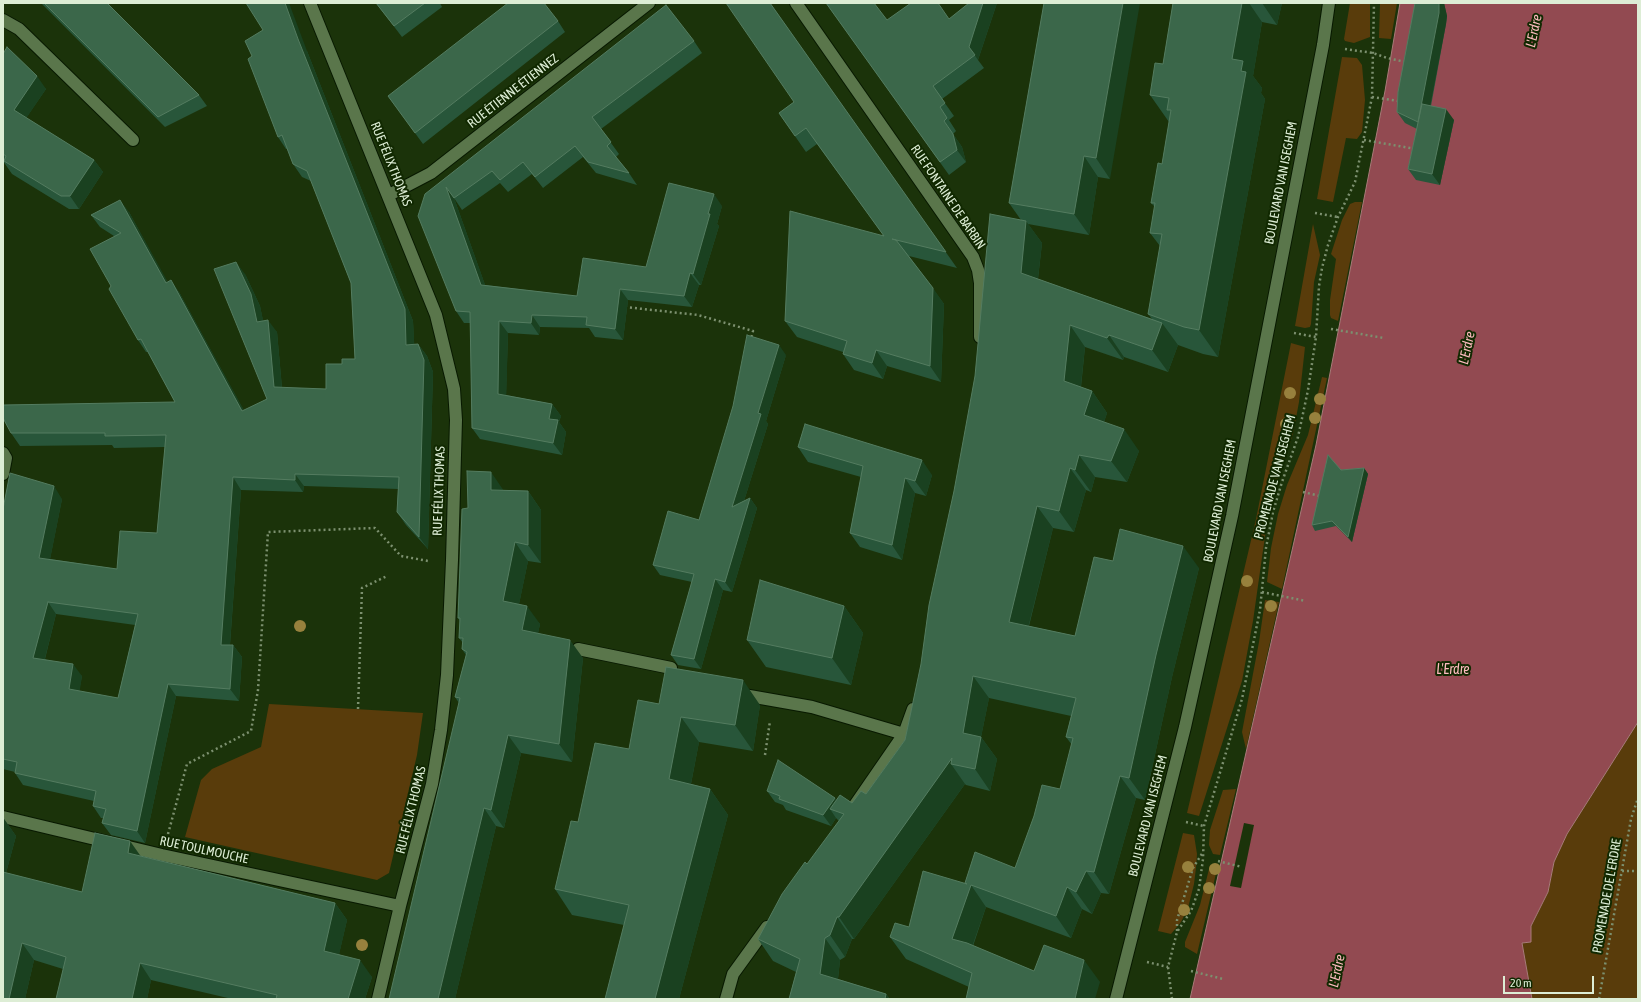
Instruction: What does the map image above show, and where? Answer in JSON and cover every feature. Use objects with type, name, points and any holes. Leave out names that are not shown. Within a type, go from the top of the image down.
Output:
[{"type":"street","name":"RUE FÉLIX THOMAS","points":[[310,3],[389,195],[436,315],[454,389],[456,420],[447,675],[441,730],[432,784],[400,906],[378,999]]},
{"type":"street","name":"RUE ÉTIENNE ÉTIENNEZ","points":[[389,195],[431,173],[649,3]]},
{"type":"street","name":"RUE FONTAINE DE BARBIN","points":[[796,3],[973,257],[978,270],[980,283],[980,345]]},
{"type":"street","name":"BOULEVARD VAN ISEGHEM","points":[[1116,999],[1185,727],[1232,516],[1323,45],[1329,3]]},
{"type":"street","points":[[3,20],[20,29],[133,140]]},
{"type":"street","points":[[3,474],[5,455]]},
{"type":"street","points":[[578,649],[671,668]]},
{"type":"street","points":[[726,692],[812,707],[904,734]]},
{"type":"street","points":[[847,816],[904,734],[912,716],[917,694]]},
{"type":"street","name":"RUE TOULMOUCHE","points":[[3,817],[162,855],[400,906]]},
{"type":"street","points":[[726,999],[733,974],[775,917]]},
{"type":"path","name":"PROMENADE VAN ISEGHEM","points":[[1172,999],[1168,967],[1177,932],[1191,911],[1199,889],[1204,826],[1242,699],[1259,617],[1266,548],[1273,512],[1298,437],[1316,337],[1318,286],[1328,245],[1338,217],[1355,182],[1364,140],[1372,96],[1374,3]]},
{"type":"path","points":[[1343,48],[1373,53],[1387,58],[1413,63]]},
{"type":"path","points":[[1372,96],[1405,103]]},
{"type":"path","points":[[1364,140],[1422,150]]},
{"type":"path","points":[[1315,213],[1338,217]]},
{"type":"path","points":[[619,306],[698,315],[753,331],[749,347]]},
{"type":"path","points":[[1331,329],[1384,338]]},
{"type":"path","points":[[1294,334],[1316,337]]},
{"type":"path","points":[[1303,492],[1324,497]]},
{"type":"path","points":[[162,855],[187,764],[251,731],[258,690],[268,532],[375,528],[401,556],[428,561]]},
{"type":"path","points":[[358,709],[362,588],[387,576]]},
{"type":"path","points":[[1262,592],[1306,601]]},
{"type":"path","points":[[765,755],[772,700]]},
{"type":"path","name":"PROMENADE DE L'ERDRE","points":[[1599,999],[1610,928],[1622,871],[1630,819],[1638,798]]},
{"type":"path","points":[[1186,822],[1204,826]]},
{"type":"path","points":[[1177,932],[1176,920],[1193,868],[1203,852]]},
{"type":"path","points":[[1218,861],[1242,867]]},
{"type":"path","points":[[1622,871],[1638,871]]},
{"type":"path","points":[[1191,971],[1224,979]]},
{"type":"shaded area","points":[[1350,3],[1370,3],[1370,37],[1354,43],[1345,41],[1344,39]]},
{"type":"shaded area","points":[[1380,3],[1397,3],[1391,39],[1379,38]]},
{"type":"shaded area","points":[[1342,57],[1357,58],[1362,65],[1365,100],[1362,132],[1357,139],[1346,138],[1333,202],[1317,199]]},
{"type":"shaded area","points":[[1362,202],[1338,321],[1331,318],[1330,315],[1330,300],[1336,259],[1331,254],[1342,220],[1350,204]]},
{"type":"shaded area","points":[[1313,224],[1320,255],[1314,282],[1311,324],[1310,327],[1305,328],[1295,326]]},
{"type":"shaded area","points":[[1291,343],[1305,347],[1299,402],[1293,434],[1272,496],[1268,515],[1253,621],[1242,681],[1199,816],[1187,813],[1256,519]]},
{"type":"shaded area","points":[[1322,377],[1327,378],[1282,589],[1267,582],[1271,548],[1278,514],[1287,485],[1308,435]]},
{"type":"shaded area","points":[[1265,600],[1279,602],[1246,749],[1242,732],[1259,642]]},
{"type":"shaded area","points":[[269,704],[423,713],[417,755],[389,873],[377,880],[185,837],[201,780],[212,769],[261,747]]},
{"type":"shaded area","points":[[1638,722],[1638,999],[1532,999],[1522,943],[1531,942],[1531,926],[1548,892],[1554,862],[1567,834]]},
{"type":"shaded area","points":[[1236,789],[1220,855],[1213,854],[1209,845],[1210,830],[1223,790]]},
{"type":"shaded area","points":[[1183,833],[1194,835],[1197,854],[1196,868],[1188,908],[1181,922],[1171,934],[1158,931]]},
{"type":"shaded area","points":[[1210,865],[1218,865],[1197,954],[1185,947],[1185,942],[1200,905]]},
{"type":"water","name":"L'Erdre","points":[[1400,3],[1638,3],[1638,722],[1567,834],[1554,862],[1548,892],[1531,926],[1531,942],[1522,943],[1532,999],[1190,999],[1316,445],[1385,91]]},
{"type":"pier","points":[[1244,823],[1254,825],[1241,888],[1230,886]]},
{"type":"building","points":[[44,3],[107,3],[199,95],[158,117]]},
{"type":"building","points":[[246,3],[285,3],[405,309],[406,345],[418,344],[424,360],[419,537],[397,512],[399,477],[295,474],[295,480],[233,477],[221,645],[233,645],[230,689],[168,684],[137,831],[102,823],[106,809],[93,806],[96,791],[15,773],[17,762],[3,759],[3,509],[10,473],[54,486],[39,558],[117,569],[120,531],[157,533],[166,435],[105,436],[105,433],[11,433],[3,418],[3,405],[175,402],[141,339],[138,340],[109,289],[111,286],[90,249],[121,233],[91,215],[120,200],[166,283],[171,280],[242,411],[267,399],[214,269],[236,262],[251,294],[257,322],[268,320],[274,387],[326,389],[326,364],[342,364],[342,359],[355,359],[351,283],[307,171],[293,164],[282,135],[278,137],[248,59],[252,56],[245,41],[263,30]],"holes":[[[48,602],[138,614],[118,698],[69,689],[73,664],[33,658]]]},
{"type":"building","points":[[376,3],[425,3],[394,26]]},
{"type":"building","points":[[508,3],[544,3],[558,21],[415,133],[388,96]]},
{"type":"building","points":[[726,3],[770,3],[946,252],[892,239],[896,240],[933,288],[930,366],[876,350],[872,363],[843,354],[847,341],[785,321],[790,211],[884,236],[806,128],[795,136],[779,113],[794,102]]},
{"type":"building","points":[[826,3],[874,3],[887,20],[911,3],[938,3],[949,19],[969,3],[983,3],[969,47],[975,55],[933,86],[945,103],[940,107],[947,118],[944,121],[953,134],[957,150],[940,162]]},
{"type":"building","points":[[1044,3],[1123,3],[1096,158],[1084,156],[1074,214],[1009,203]]},
{"type":"building","points":[[1173,3],[1242,3],[1232,59],[1243,61],[1241,71],[1246,72],[1199,330],[1184,327],[1148,314],[1162,234],[1150,233],[1155,203],[1151,203],[1158,163],[1162,164],[1171,110],[1167,110],[1169,98],[1150,95],[1155,63],[1163,64]]},
{"type":"building","points":[[1415,3],[1439,3],[1439,13],[1418,122],[1397,112],[1398,92]]},
{"type":"building","points":[[666,5],[694,41],[592,117],[611,142],[607,146],[629,173],[588,162],[575,146],[535,177],[523,162],[500,180],[492,171],[454,198],[446,187],[481,285],[577,296],[583,258],[646,267],[669,183],[714,194],[708,214],[710,214],[693,274],[690,273],[684,296],[620,289],[615,329],[586,325],[587,317],[532,315],[531,323],[499,321],[498,394],[552,404],[549,419],[558,420],[553,443],[472,428],[470,312],[456,311],[418,216],[425,194]]},
{"type":"building","points":[[7,47],[37,76],[14,110],[94,160],[70,196],[61,196],[4,161],[6,156],[3,154],[3,54]]},
{"type":"building","points":[[1422,104],[1446,109],[1432,174],[1408,169]]},
{"type":"building","points":[[990,214],[1026,221],[1021,273],[1162,323],[1152,350],[1109,335],[1107,338],[1070,325],[1064,381],[1092,391],[1084,415],[1124,429],[1111,461],[1079,455],[1075,470],[1070,468],[1059,511],[1037,506],[1009,622],[1075,636],[1094,557],[1113,561],[1120,529],[1183,546],[1156,655],[1129,778],[1120,776],[1094,872],[1086,871],[1076,892],[1067,887],[1056,916],[971,885],[952,939],[967,943],[1034,971],[1044,945],[1084,960],[1075,999],[966,999],[972,973],[890,937],[895,923],[909,927],[923,871],[967,884],[965,883],[975,852],[1015,868],[1034,816],[1042,785],[1060,789],[1073,738],[1066,737],[1076,698],[973,676],[963,733],[981,737],[975,769],[951,764],[952,758],[839,917],[837,917],[830,935],[825,938],[820,974],[886,994],[885,999],[789,999],[800,959],[758,939],[782,894],[805,862],[807,864],[844,814],[830,809],[840,795],[852,803],[861,791],[866,794],[905,740],[921,664],[929,605],[954,491],[975,376]]},
{"type":"building","points":[[747,335],[779,345],[758,413],[761,414],[732,507],[750,498],[725,582],[715,579],[694,659],[671,655],[694,574],[653,565],[668,511],[699,520],[733,406]]},
{"type":"building","points":[[805,424],[922,460],[915,481],[905,478],[892,545],[850,533],[863,466],[798,447]]},
{"type":"building","points":[[1328,455],[1341,470],[1364,468],[1348,537],[1332,521],[1312,525]]},
{"type":"building","points":[[467,471],[491,472],[491,490],[528,491],[528,545],[515,542],[503,601],[527,606],[522,630],[570,640],[559,744],[508,735],[491,810],[484,808],[438,999],[389,999],[460,698],[455,697],[467,652],[462,649],[463,638],[459,638],[460,618],[458,618],[462,509],[468,508]]},
{"type":"building","points":[[760,580],[844,606],[832,658],[747,640]]},
{"type":"building","points":[[666,667],[743,680],[735,725],[681,717],[669,779],[710,789],[655,999],[605,999],[629,905],[555,889],[571,821],[578,822],[595,743],[629,749],[638,700],[659,704]]},
{"type":"building","points":[[778,760],[835,798],[823,815],[779,799],[780,796],[767,791]]},
{"type":"building","points":[[95,833],[130,841],[128,853],[335,903],[324,951],[360,960],[348,999],[276,999],[277,995],[140,963],[132,999],[56,999],[66,957],[22,943],[9,999],[3,999],[3,872],[82,892]]}]
